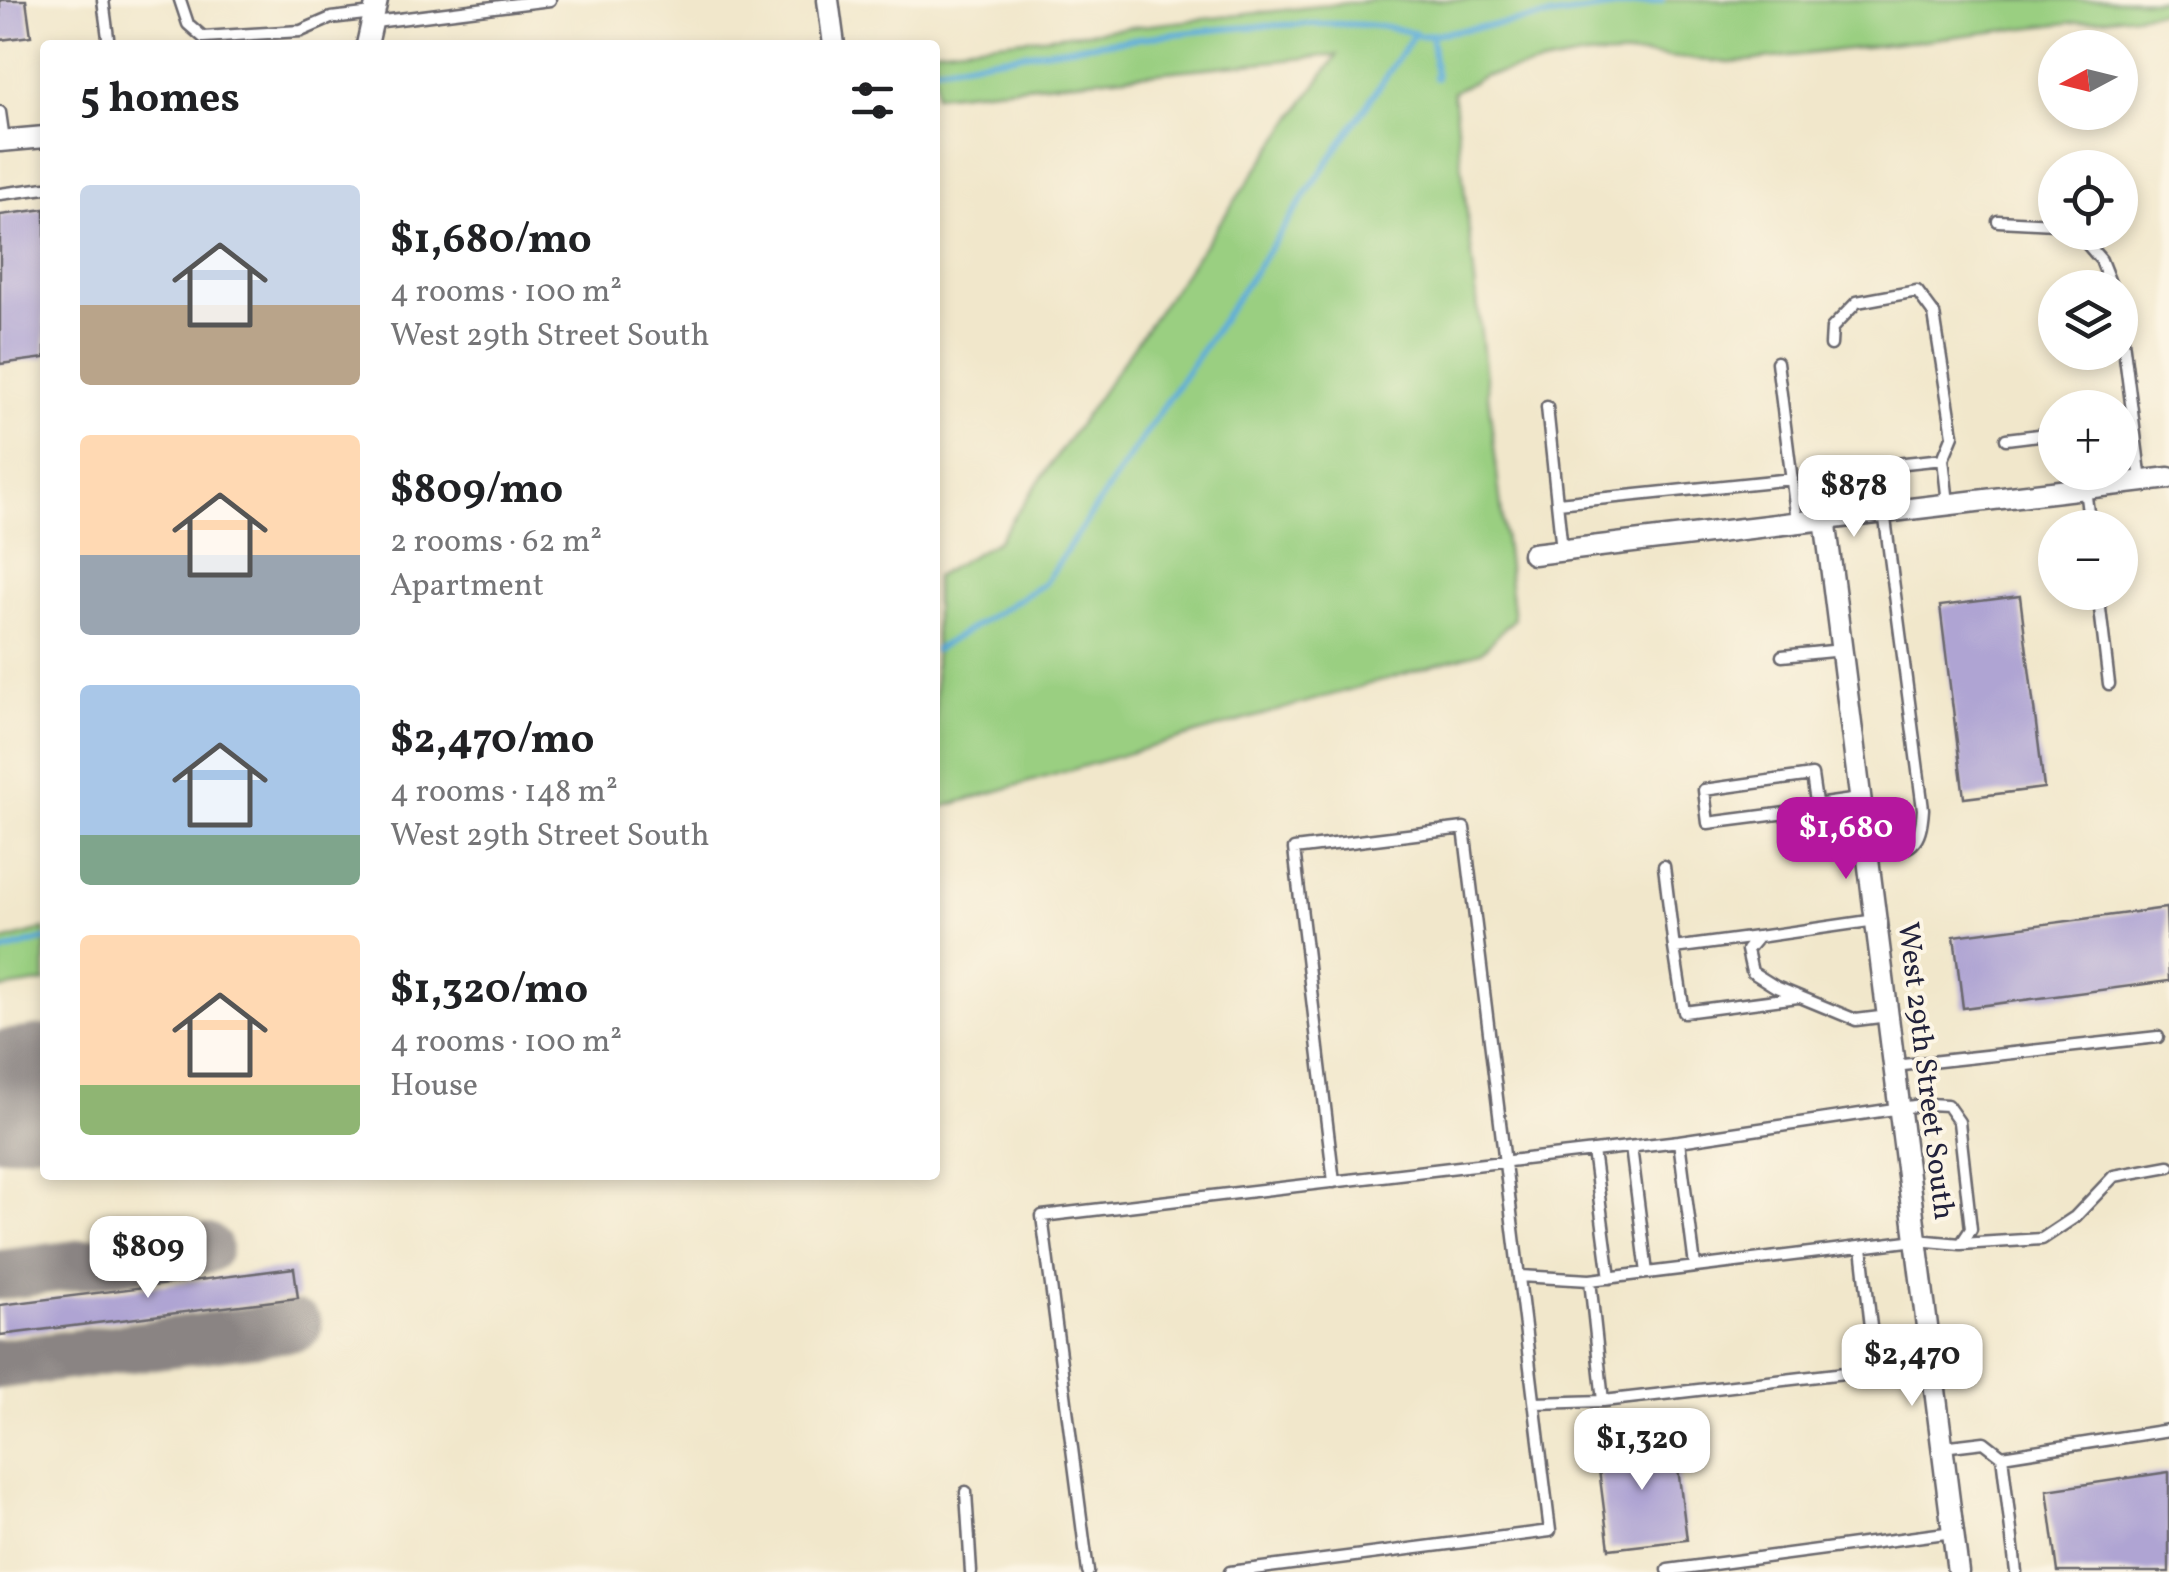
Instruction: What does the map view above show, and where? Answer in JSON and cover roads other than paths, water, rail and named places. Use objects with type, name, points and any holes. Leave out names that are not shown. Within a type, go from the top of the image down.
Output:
[{"type":"street","points":[[828,0],[833,40]]},
{"type":"street","points":[[369,40],[376,12]]},
{"type":"street","points":[[2,141],[40,137]]},
{"type":"street","points":[[2138,481],[2169,478]]},
{"type":"street","points":[[1532,554],[2068,490]]},
{"type":"street","name":"West 29th Street South","points":[[1825,518],[1958,1572]]},
{"type":"lane","points":[[102,0],[108,40]]},
{"type":"lane","points":[[180,0],[188,24],[209,40]]},
{"type":"lane","points":[[221,40],[301,31],[331,18],[376,12],[550,0]]},
{"type":"lane","points":[[0,112],[2,141]]},
{"type":"lane","points":[[0,194],[40,189]]},
{"type":"lane","points":[[1998,221],[2038,223]]},
{"type":"lane","points":[[1831,345],[1832,328],[1857,302],[1917,291],[1934,314],[1953,435],[1943,459],[1948,504]]},
{"type":"lane","points":[[1777,362],[1797,521]]},
{"type":"lane","points":[[1548,407],[1562,551]]},
{"type":"lane","points":[[2006,439],[2038,435]]},
{"type":"lane","points":[[2138,452],[2142,481]]},
{"type":"lane","points":[[1829,470],[1943,459]]},
{"type":"lane","points":[[1558,502],[1792,479]]},
{"type":"lane","points":[[1868,855],[1912,847],[1921,838],[1924,809],[1884,511]]},
{"type":"lane","points":[[2100,610],[2109,684]]},
{"type":"lane","points":[[1782,656],[1842,650]]},
{"type":"lane","points":[[1812,775],[1816,805],[1817,809],[1708,823],[1704,790],[1812,775]]},
{"type":"lane","points":[[1816,805],[1860,799]]},
{"type":"lane","points":[[1230,1572],[1550,1531],[1464,828],[1294,849],[1334,1182]]},
{"type":"lane","points":[[1664,866],[1684,1012],[1800,997]]},
{"type":"lane","points":[[1674,948],[1876,920]]},
{"type":"lane","points":[[1758,937],[1747,950],[1752,972],[1856,1020],[1888,1016]]},
{"type":"lane","points":[[1894,1066],[2158,1036]]},
{"type":"lane","points":[[1088,1572],[1042,1216],[1679,1141],[1928,1104],[1948,1105],[1959,1122],[1970,1230],[1961,1244]]},
{"type":"lane","points":[[1679,1141],[1695,1266]]},
{"type":"lane","points":[[1631,1146],[1647,1272]]},
{"type":"lane","points":[[1593,1151],[1610,1278]]},
{"type":"lane","points":[[1520,1276],[1590,1280],[1916,1240],[1961,1244],[2042,1240],[2075,1217],[2114,1176],[2168,1166]]},
{"type":"lane","points":[[1862,1246],[1876,1371]]},
{"type":"lane","points":[[1590,1280],[1603,1401]]},
{"type":"lane","points":[[1535,1402],[1603,1401],[1931,1363]]},
{"type":"lane","points":[[2002,1456],[2169,1430]]},
{"type":"lane","points":[[1942,1448],[1984,1442],[2002,1456],[2016,1572]]},
{"type":"lane","points":[[966,1492],[971,1572]]},
{"type":"lane","points":[[1668,1570],[1953,1532]]},
{"type":"waterway","points":[[940,66],[1259,26],[1381,26],[1420,36],[1662,0]]},
{"type":"waterway","points":[[940,647],[1044,584],[1415,33]]},
{"type":"waterway","points":[[1431,34],[1436,78]]},
{"type":"waterway","points":[[0,952],[40,940]]}]
